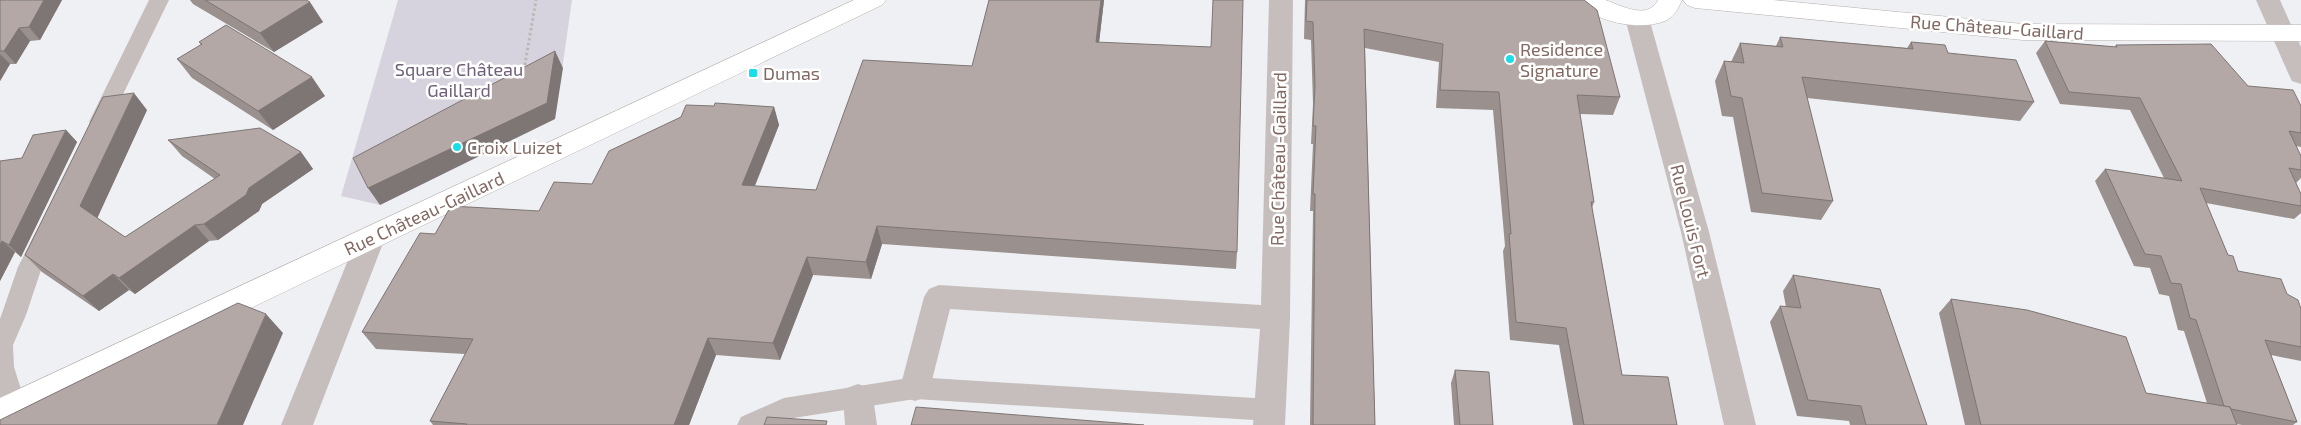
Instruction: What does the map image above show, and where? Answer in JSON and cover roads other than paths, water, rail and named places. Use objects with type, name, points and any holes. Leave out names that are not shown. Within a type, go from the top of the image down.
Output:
[{"type":"street","name":"Rue Château-Gaillard","points":[[1270,418],[1275,318],[1281,0]]},
{"type":"street","points":[[1589,0],[1607,12],[1621,17],[1637,18],[1657,14],[1664,10],[1670,0]]},
{"type":"street","name":"Rue Château-Gaillard","points":[[1695,0],[2023,32],[2291,33]]},
{"type":"street","points":[[2268,0],[2291,33],[2301,76]]},
{"type":"street","name":"Rue Château-Gaillard","points":[[7,409],[371,238],[857,4]]},
{"type":"street","name":"Rue Louis Fort","points":[[1637,18],[1695,232],[1740,425]]},
{"type":"street","points":[[297,425],[371,238]]},
{"type":"street","points":[[915,388],[939,297],[1275,318]]},
{"type":"lane","points":[[90,142],[159,0]]},
{"type":"lane","points":[[7,409],[1,345],[14,315],[30,267],[56,213]]},
{"type":"lane","points":[[750,425],[784,409],[860,411],[915,388],[1270,418]]},
{"type":"place","name":"Residence Signature","points":[[1510,59]]},
{"type":"place","name":"Dumas","points":[[753,73]]},
{"type":"place","name":"Croix Luizet","points":[[457,147]]},
{"type":"park label","name":"Square Château Gaillard","points":[[459,79]]}]
